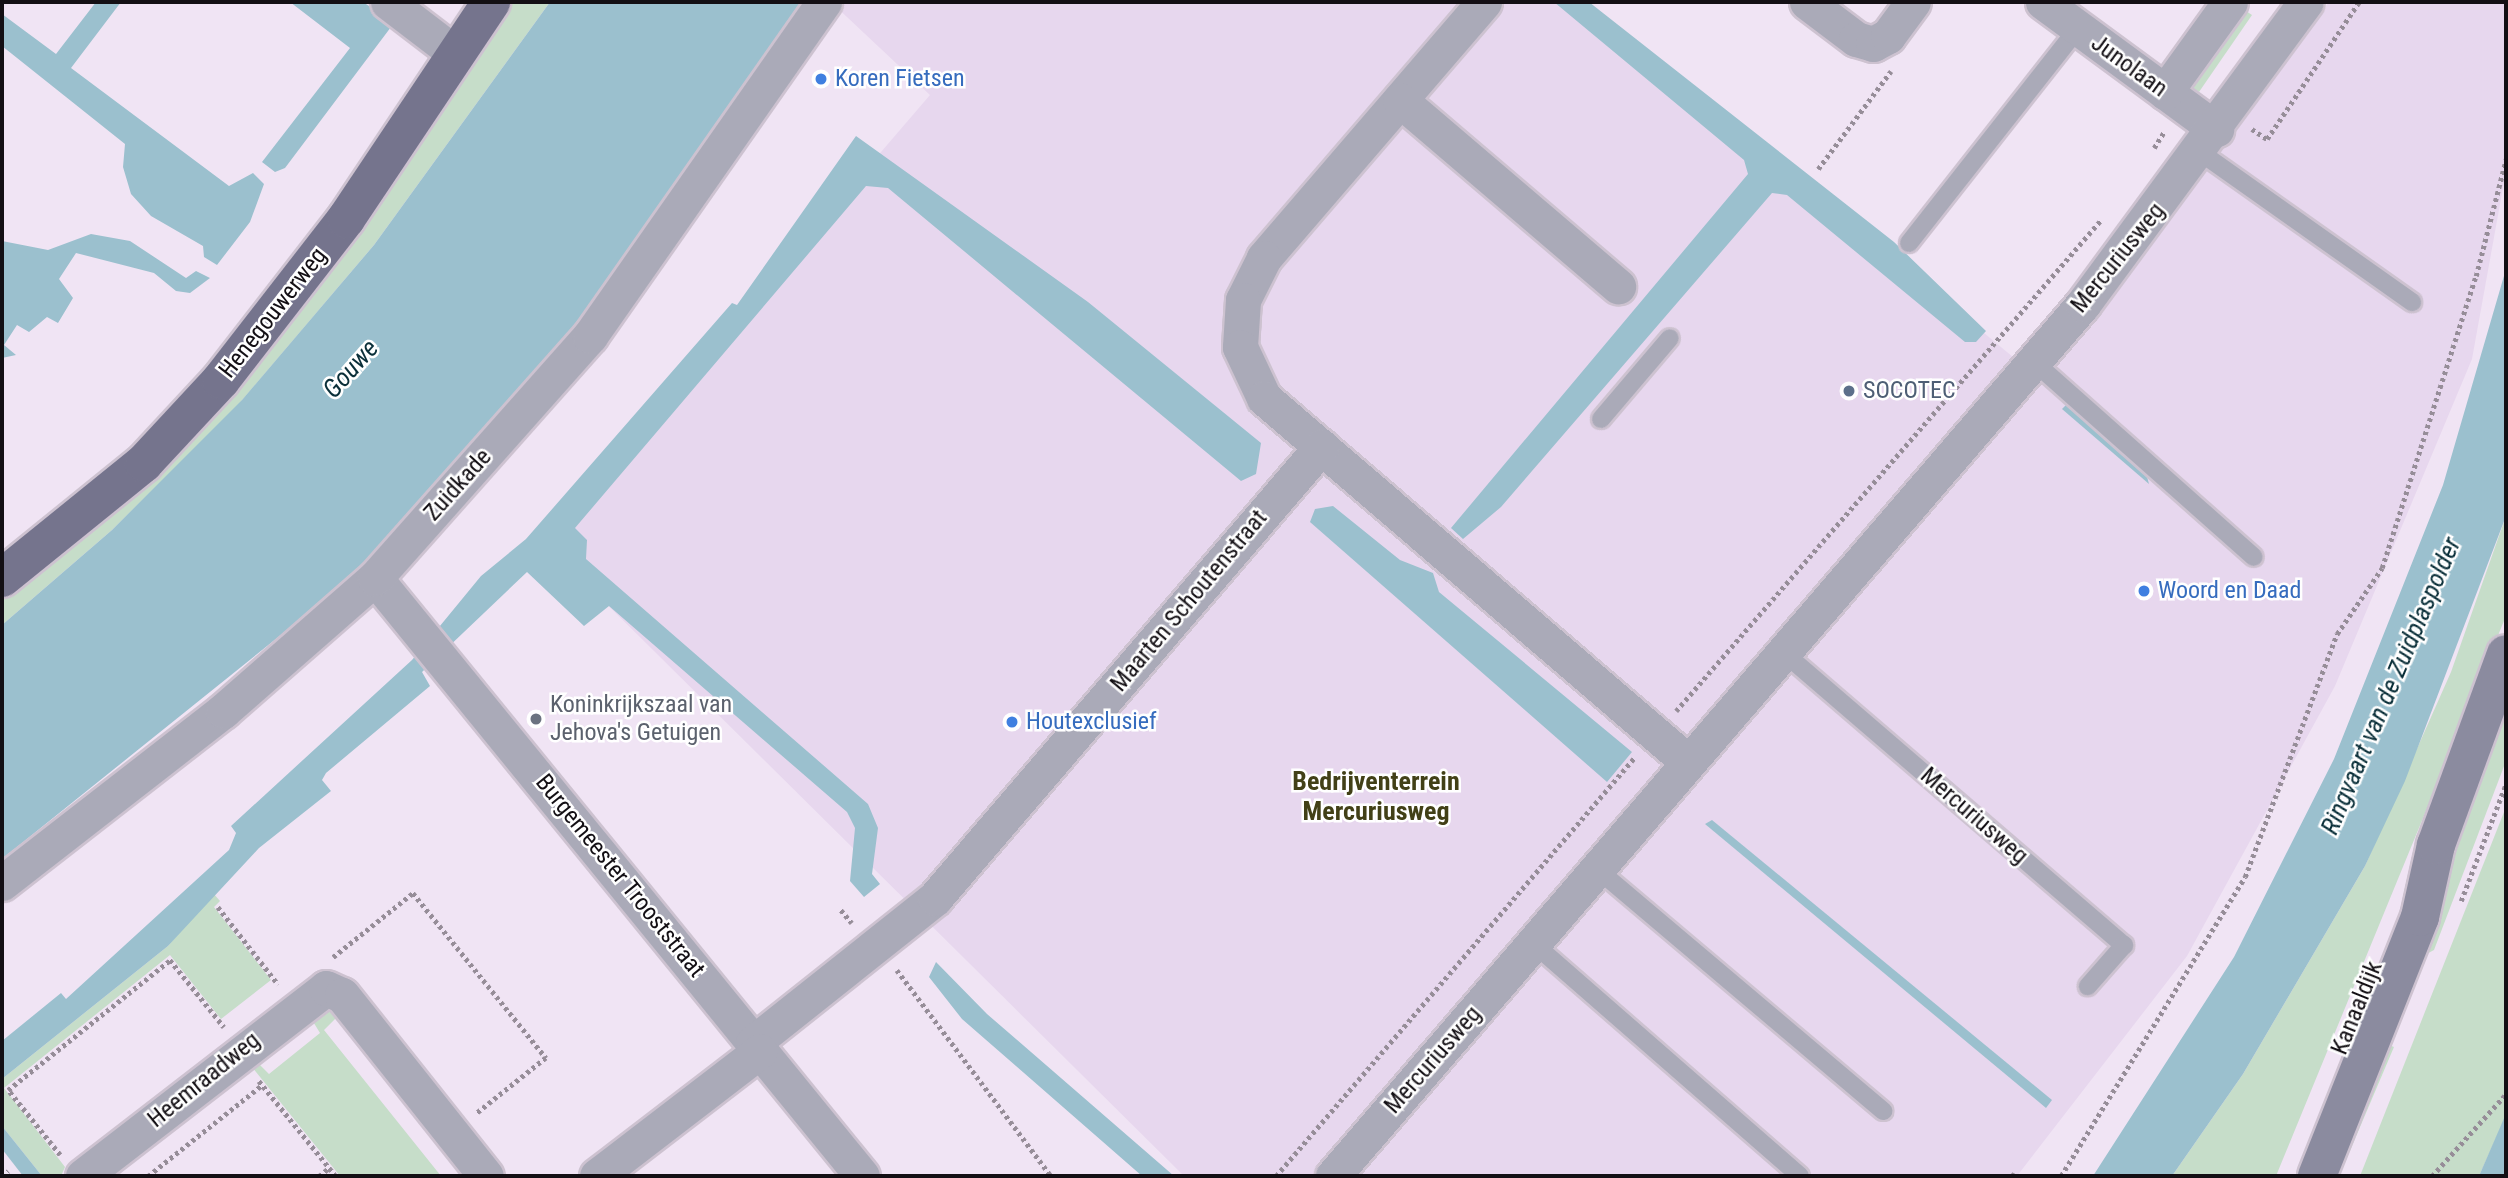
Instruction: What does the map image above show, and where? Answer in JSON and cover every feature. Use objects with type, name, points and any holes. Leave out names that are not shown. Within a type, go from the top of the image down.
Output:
[{"type":"main road","name":"Henegouwerweg","points":[[2,578],[134,472],[221,380],[346,219],[491,2]]},
{"type":"main road","name":"Kanaaldijk","points":[[2317,1176],[2420,917],[2436,845],[2506,654]]},
{"type":"main road","name":"Kanaaldijk","points":[[2288,1176],[2397,907],[2436,845]]},
{"type":"street","points":[[388,2],[456,54]]},
{"type":"street","name":"Zuidkade","points":[[2,883],[223,711],[375,578],[590,336],[824,2]]},
{"type":"street","points":[[1484,2],[1264,258],[1243,300],[1240,347],[1250,374],[1264,398],[1688,762]]},
{"type":"street","points":[[1807,2],[1856,39],[1873,44],[1913,2]]},
{"type":"street","name":"Junolaan","points":[[2043,2],[2215,131]]},
{"type":"street","points":[[2174,99],[2230,2]]},
{"type":"street","name":"Mercuriusweg","points":[[1333,1176],[2033,361],[2215,131],[2305,2]]},
{"type":"street","points":[[1400,100],[1618,286]]},
{"type":"street","name":"Maarten Schoutenstraat","points":[[757,1047],[883,938],[935,898],[1321,447]]},
{"type":"street","name":"Burgemeester Trooststraat","points":[[375,578],[435,647],[862,1176]]},
{"type":"street","points":[[326,988],[342,995],[486,1176]]},
{"type":"street","name":"Heemraadweg","points":[[76,1171],[296,1007],[326,988]]},
{"type":"street","points":[[597,1176],[757,1047]]},
{"type":"lane","points":[[1909,243],[2078,28]]},
{"type":"lane","points":[[2215,131],[2412,302]]},
{"type":"lane","points":[[1601,419],[1670,338]]},
{"type":"lane","points":[[2033,361],[2254,557]]},
{"type":"lane","name":"Mercuriusweg","points":[[1783,652],[2124,945],[2088,986]]},
{"type":"lane","points":[[1597,869],[1883,1111]]},
{"type":"lane","points":[[1533,943],[1800,1176]]},
{"type":"path","points":[[2215,131],[2267,139],[2359,2]]},
{"type":"path","points":[[1818,169],[1892,74],[1873,44]]},
{"type":"path","points":[[2146,159],[2174,99]]},
{"type":"path","points":[[2062,1176],[2245,877],[2336,634],[2382,568],[2476,276],[2506,159]]},
{"type":"path","points":[[1276,1176],[2109,211]]},
{"type":"path","points":[[2458,909],[2506,784]]},
{"type":"path","points":[[326,988],[330,960],[413,892],[546,1058],[451,1133]]},
{"type":"path","points":[[218,907],[296,1007]]},
{"type":"path","points":[[883,938],[903,984],[1051,1176]]},
{"type":"path","points":[[76,1171],[8,1090],[170,960],[262,1085],[336,1176]]},
{"type":"path","points":[[148,1176],[262,1085]]},
{"type":"path","points":[[2432,1176],[2506,1094]]},
{"type":"path","points":[[318,1176],[329,1168]]},
{"type":"path","points":[[2,1176],[8,1171]]},
{"type":"shaded area","points":[[831,2],[1586,2],[2031,372],[2329,2],[2506,2],[2506,171],[2472,359],[2335,686],[2187,956],[2017,1176],[1184,1176],[545,543],[930,95]]},
{"type":"green space","points":[[512,2],[550,2],[374,245],[232,412],[112,530],[2,625],[2,600],[113,513],[233,393],[335,265]]},
{"type":"green space","points":[[2237,5],[2252,15],[2199,92],[2187,84]]},
{"type":"green space","points":[[2506,516],[2506,616],[2276,1176],[2172,1176],[2243,1074],[2365,866],[2451,672]]},
{"type":"green space","points":[[2506,708],[2506,761],[2434,950],[2419,958]]},
{"type":"green space","points":[[2506,807],[2506,1116],[2479,1176],[2360,1176]]},
{"type":"green space","points":[[213,893],[220,901],[214,907],[271,980],[221,1019],[170,955],[4,1088],[65,1167],[61,1176],[42,1176],[2,1126],[2,1079],[168,946]]},
{"type":"green space","points":[[325,1003],[338,1016],[324,1030],[441,1176],[340,1176],[248,1062],[254,1059],[269,1074],[320,1033],[309,1015]]},
{"type":"green space","points":[[2382,1042],[2394,1047],[2339,1176],[2326,1175]]},
{"type":"water","points":[[96,2],[121,2],[71,68],[229,186],[253,173],[264,184],[250,222],[217,265],[204,257],[203,246],[151,216],[131,194],[123,167],[125,144],[2,46],[2,14],[56,54]]},
{"type":"water","points":[[290,2],[363,2],[394,23],[285,168],[275,172],[262,162],[350,48]]},
{"type":"water","name":"Gouwe","points":[[550,2],[808,2],[637,261],[445,486],[322,602],[2,859],[2,625],[112,530],[242,400],[374,245]]},
{"type":"water","points":[[1554,2],[1589,2],[1894,242],[1986,331],[1976,342],[1965,342],[1787,195],[1772,193],[1501,507],[1463,539],[1451,528],[1748,174],[1744,160]]},
{"type":"water","points":[[856,136],[1088,302],[1261,443],[1256,474],[1241,481],[888,188],[866,186],[575,528],[587,540],[586,559],[868,804],[878,828],[872,874],[880,884],[864,897],[850,881],[855,828],[847,812],[609,606],[584,626],[527,572],[422,672],[430,686],[326,773],[322,780],[331,791],[259,848],[168,946],[2,1079],[2,1041],[61,993],[66,999],[229,850],[236,833],[231,826],[412,660],[481,576],[526,539],[732,303],[737,305]]},
{"type":"water","points":[[91,234],[130,241],[186,278],[196,271],[210,278],[190,293],[176,291],[154,273],[76,253],[59,279],[73,298],[58,323],[47,317],[29,332],[17,325],[4,345],[16,355],[2,358],[2,241],[48,250]]},
{"type":"water","name":"Ringvaart van de Zuidplaspolder","points":[[2506,269],[2506,516],[2405,781],[2365,866],[2243,1074],[2172,1176],[2093,1176],[2234,957],[2334,759],[2443,485]]},
{"type":"water","points":[[2066,405],[2146,473],[2149,484],[2062,409]]},
{"type":"water","points":[[1333,506],[1400,560],[1433,573],[1439,592],[1632,752],[1607,782],[1310,522],[1315,509]]},
{"type":"water","points":[[1712,820],[2052,1100],[2046,1108],[1705,824]]},
{"type":"water","points":[[936,962],[987,1014],[1174,1176],[1142,1176],[962,1019],[929,977]]},
{"type":"water","points":[[2505,1116],[2506,1176],[2479,1176]]},
{"type":"water","points":[[2,1126],[42,1176],[23,1176],[2,1149]]},
{"type":"place","name":"Koren Fietsen","points":[[821,79]]},
{"type":"place","name":"SOCOTEC","points":[[1849,391]]},
{"type":"place","name":"Woord en Daad","points":[[2144,591]]},
{"type":"place","name":"Koninkrijkszaal van Jehova's Getuigen","points":[[536,719]]},
{"type":"place","name":"Houtexclusief","points":[[1012,722]]},
{"type":"district","name":"Bedrijventerrein Mercuriusweg","points":[[1376,797]]}]
